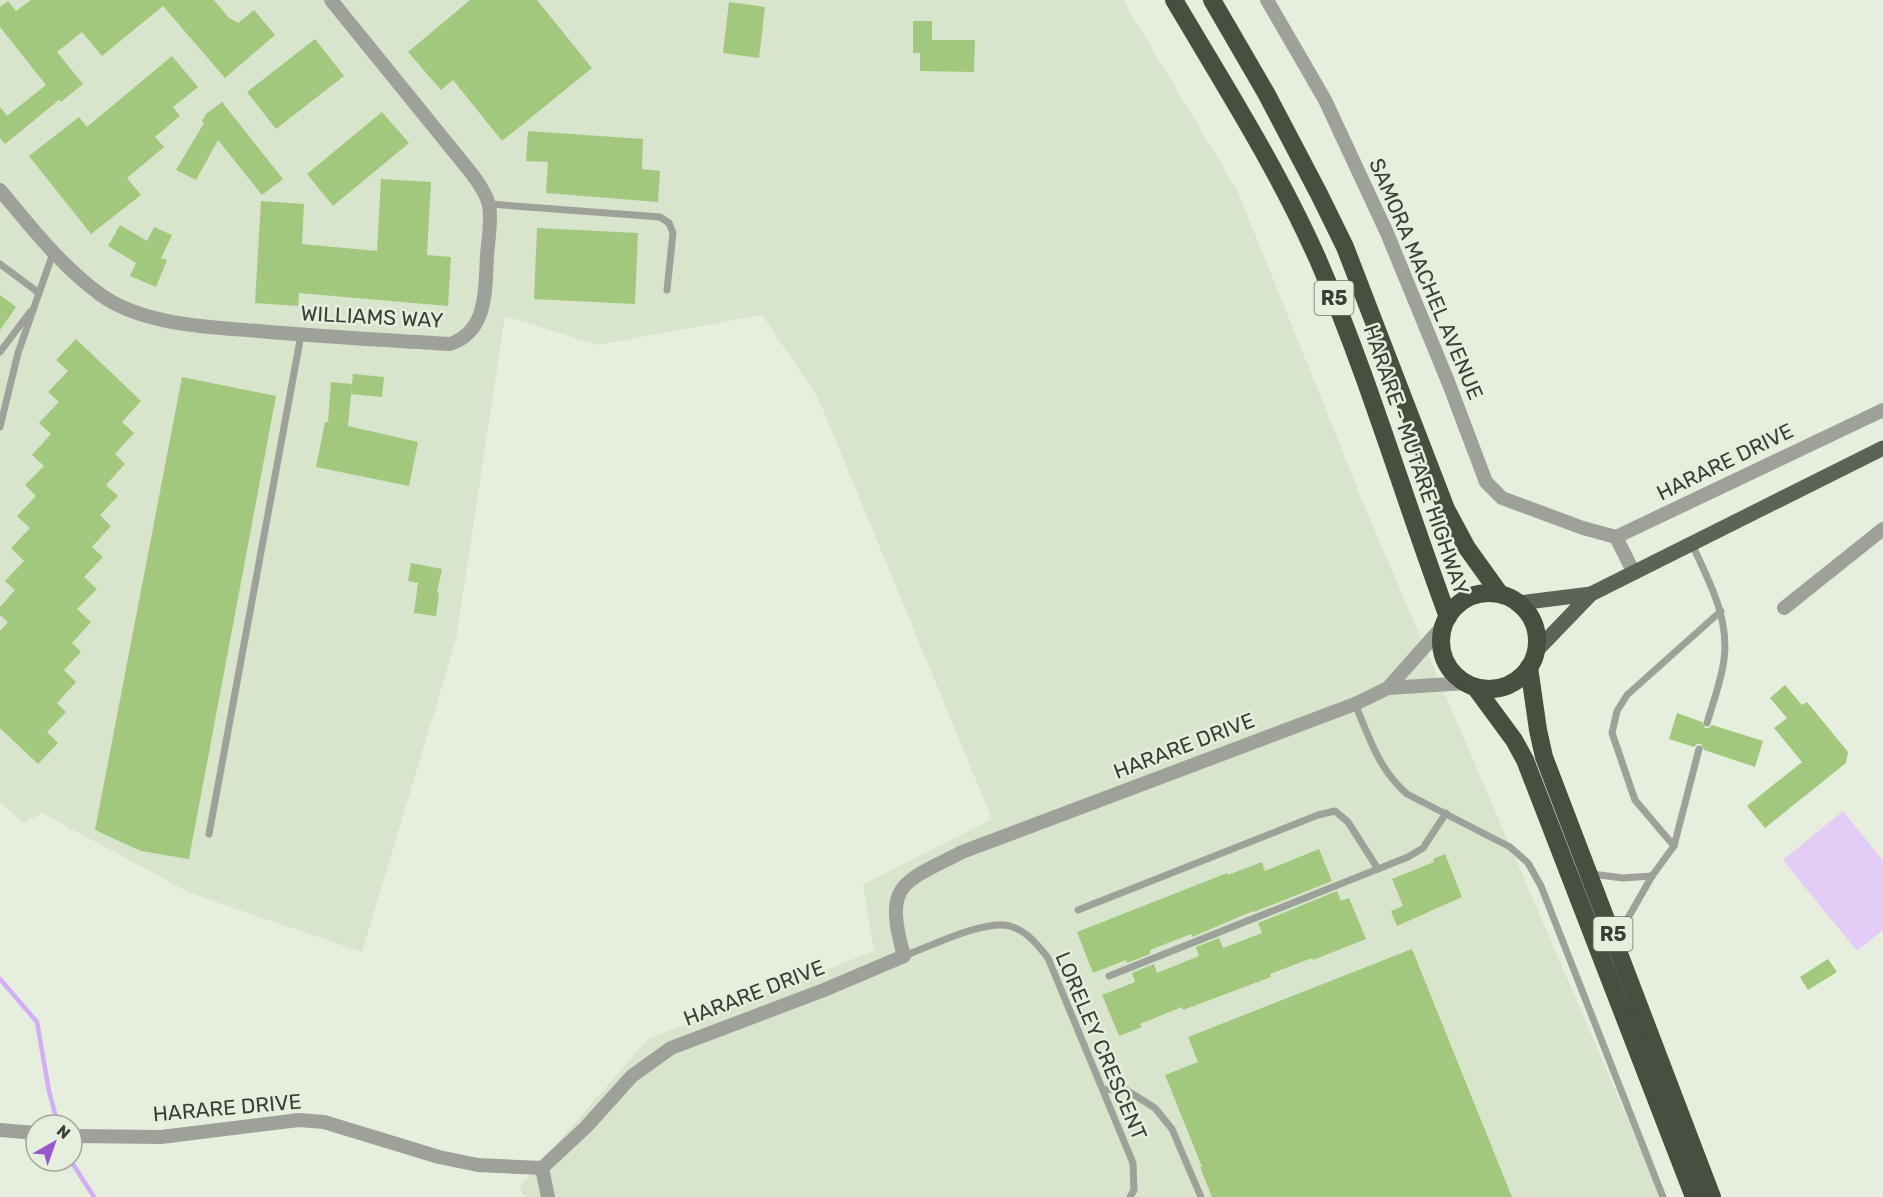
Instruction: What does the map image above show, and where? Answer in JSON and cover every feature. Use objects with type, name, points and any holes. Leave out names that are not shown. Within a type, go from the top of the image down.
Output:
[{"type":"highway","name":"HARARE - MUTARE HIGHWAY","points":[[1174,0],[1268,158],[1294,208],[1341,314],[1410,505],[1445,621]]},
{"type":"highway","name":"HARARE - MUTARE HIGHWAY","points":[[1212,0],[1266,93],[1345,247],[1446,509],[1467,548],[1500,594]]},
{"type":"highway","points":[[1445,621],[1457,605],[1470,597],[1485,593],[1500,594],[1520,603]]},
{"type":"highway","name":"R5","points":[[1520,603],[1526,609],[1535,628],[1533,659],[1538,730],[1544,757],[1712,1197]]},
{"type":"highway","name":"R5","points":[[1445,621],[1441,642],[1444,659],[1453,673],[1471,685],[1514,740],[1525,760],[1694,1197]]},
{"type":"highway","points":[[1471,685],[1500,688],[1516,680],[1533,659]]},
{"type":"main road","points":[[1533,659],[1591,594],[1883,448]]},
{"type":"main road","points":[[1520,603],[1591,594]]},
{"type":"street","points":[[331,0],[468,169],[489,204]]},
{"type":"street","name":"SAMORA MACHEL AVENUE","points":[[1267,0],[1325,100],[1387,233],[1449,384],[1486,482],[1502,498],[1583,528],[1616,537]]},
{"type":"street","name":"WILLIAMS WAY","points":[[0,190],[53,253],[102,296],[148,315],[191,325],[301,335],[450,344],[461,340],[471,331],[484,304],[490,222],[489,204]]},
{"type":"street","name":"HARARE DRIVE","points":[[1616,537],[1883,410]]},
{"type":"street","points":[[1784,608],[1883,529]]},
{"type":"street","points":[[1616,537],[1633,571]]},
{"type":"street","name":"HARARE DRIVE","points":[[84,1137],[161,1137],[299,1120],[324,1122],[439,1157],[478,1165],[542,1168],[586,1127],[632,1076],[671,1048],[824,990],[904,956],[896,930],[896,908],[898,893],[909,880],[962,852],[1355,704],[1388,688],[1445,621]]},
{"type":"street","name":"HARARE DRIVE","points":[[1388,688],[1471,685]]},
{"type":"street","points":[[0,1130],[24,1132]]},
{"type":"street","points":[[542,1168],[548,1197]]},
{"type":"lane","points":[[489,204],[660,217],[669,223],[673,233],[667,290]]},
{"type":"lane","points":[[0,427],[18,353],[53,253]]},
{"type":"lane","points":[[0,264],[39,293]]},
{"type":"lane","points":[[0,352],[34,308]]},
{"type":"lane","points":[[209,834],[301,335]]},
{"type":"lane","points":[[1692,544],[1721,611],[1724,633],[1724,659],[1707,723]]},
{"type":"lane","points":[[1674,846],[1635,800],[1612,733],[1617,711],[1627,695],[1721,611]]},
{"type":"lane","points":[[1355,704],[1377,758],[1398,786],[1407,794],[1510,847],[1528,863],[1541,886],[1663,1197]]},
{"type":"lane","points":[[1617,945],[1628,918],[1652,876],[1674,846],[1699,748]]},
{"type":"lane","points":[[1078,910],[1307,819],[1335,811],[1347,822],[1378,869]]},
{"type":"lane","points":[[1108,976],[1408,857],[1423,848],[1446,813]]},
{"type":"lane","points":[[1589,873],[1623,878],[1652,876]]},
{"type":"lane","name":"LORELEY CRESCENT","points":[[904,956],[979,928],[998,924],[1010,926],[1035,942],[1048,958],[1133,1163],[1134,1190],[1130,1197]]},
{"type":"lane","points":[[1102,1090],[1123,1088],[1155,1108],[1172,1129],[1201,1197]]},
{"type":"shaded area","points":[[0,0],[1123,0],[1238,192],[1372,524],[1661,1197],[525,1197],[519,1187],[648,1039],[874,951],[863,884],[992,819],[818,398],[762,315],[597,345],[505,316],[456,640],[362,952],[190,893],[42,813],[24,823],[0,803]]},
{"type":"shaded area","points":[[1843,811],[1883,861],[1883,930],[1857,951],[1783,860]]},
{"type":"building","points":[[31,0],[214,0],[229,18],[238,23],[254,10],[275,35],[225,78],[163,6],[102,56],[82,32],[57,52],[83,84],[61,102],[59,100],[5,144],[0,138],[0,107],[7,116],[46,85],[0,27],[0,7],[8,1],[16,11]]},
{"type":"building","points":[[470,0],[537,0],[592,68],[502,141],[453,80],[441,90],[408,52]]},
{"type":"building","points":[[729,2],[765,7],[759,58],[723,53]]},
{"type":"building","points":[[913,21],[932,21],[932,40],[975,40],[974,72],[920,71],[920,53],[913,53]]},
{"type":"building","points":[[315,39],[344,76],[276,129],[247,92]]},
{"type":"building","points":[[172,56],[198,87],[173,107],[180,116],[155,137],[164,147],[127,178],[141,195],[91,234],[29,156],[79,117],[87,127]]},
{"type":"building","points":[[222,102],[283,179],[262,195],[218,140],[196,180],[176,170],[204,123],[202,121],[206,114]]},
{"type":"building","points":[[382,112],[409,143],[333,206],[307,174]]},
{"type":"building","points":[[528,131],[643,139],[642,169],[660,171],[658,202],[546,193],[548,162],[526,161]]},
{"type":"building","points":[[381,179],[431,182],[427,255],[451,257],[448,306],[299,293],[298,306],[255,303],[261,201],[304,204],[302,244],[377,251]]},
{"type":"building","points":[[120,225],[147,241],[154,227],[172,235],[161,258],[167,260],[156,287],[130,276],[136,263],[108,246]]},
{"type":"building","points":[[537,228],[638,233],[635,304],[534,299]]},
{"type":"building","points":[[0,295],[16,307],[0,330]]},
{"type":"building","points":[[76,339],[141,401],[122,422],[134,433],[115,454],[125,464],[106,485],[118,496],[100,515],[111,526],[92,547],[103,557],[84,577],[97,589],[77,609],[91,622],[72,643],[81,652],[64,670],[76,682],[57,703],[66,712],[47,732],[58,743],[38,764],[0,728],[0,631],[8,622],[0,615],[0,607],[15,590],[5,581],[24,561],[11,548],[30,528],[17,516],[36,496],[25,485],[44,466],[32,455],[51,434],[39,423],[59,402],[48,392],[68,371],[56,360]]},
{"type":"building","points":[[353,374],[384,377],[382,397],[351,394]]},
{"type":"building","points":[[182,377],[276,396],[189,859],[141,851],[95,830]]},
{"type":"building","points":[[331,382],[352,384],[348,426],[418,442],[409,486],[316,467],[325,422],[328,422]]},
{"type":"building","points":[[411,563],[442,569],[437,592],[439,593],[436,616],[414,613],[418,583],[408,581]]},
{"type":"building","points":[[1785,685],[1802,705],[1807,702],[1848,752],[1846,763],[1765,828],[1747,806],[1802,762],[1774,728],[1787,718],[1770,698]]},
{"type":"building","points":[[1677,713],[1702,722],[1705,728],[1712,725],[1763,741],[1755,767],[1704,750],[1701,744],[1694,747],[1669,739]]},
{"type":"building","points":[[1319,849],[1332,881],[1192,937],[1191,934],[1150,950],[1150,954],[1127,963],[1126,960],[1093,973],[1077,932],[1227,873],[1228,875],[1262,862],[1265,871]]},
{"type":"building","points":[[1445,854],[1462,897],[1397,926],[1391,911],[1403,906],[1392,879],[1434,862],[1433,859]]},
{"type":"building","points":[[1337,891],[1341,901],[1349,898],[1366,939],[1270,974],[1271,977],[1183,1010],[1182,1007],[1140,1024],[1142,1027],[1119,1036],[1102,995],[1135,982],[1132,973],[1154,964],[1157,973],[1199,956],[1196,947],[1219,938],[1223,948],[1262,933],[1258,923]]},
{"type":"building","points":[[1412,949],[1512,1197],[1212,1197],[1165,1075],[1198,1062],[1188,1037]]},
{"type":"building","points":[[1828,959],[1837,972],[1808,990],[1800,977]]},
{"type":"waterway","points":[[0,979],[37,1022],[55,1113]]},
{"type":"waterway","points":[[79,1173],[94,1197]]}]
